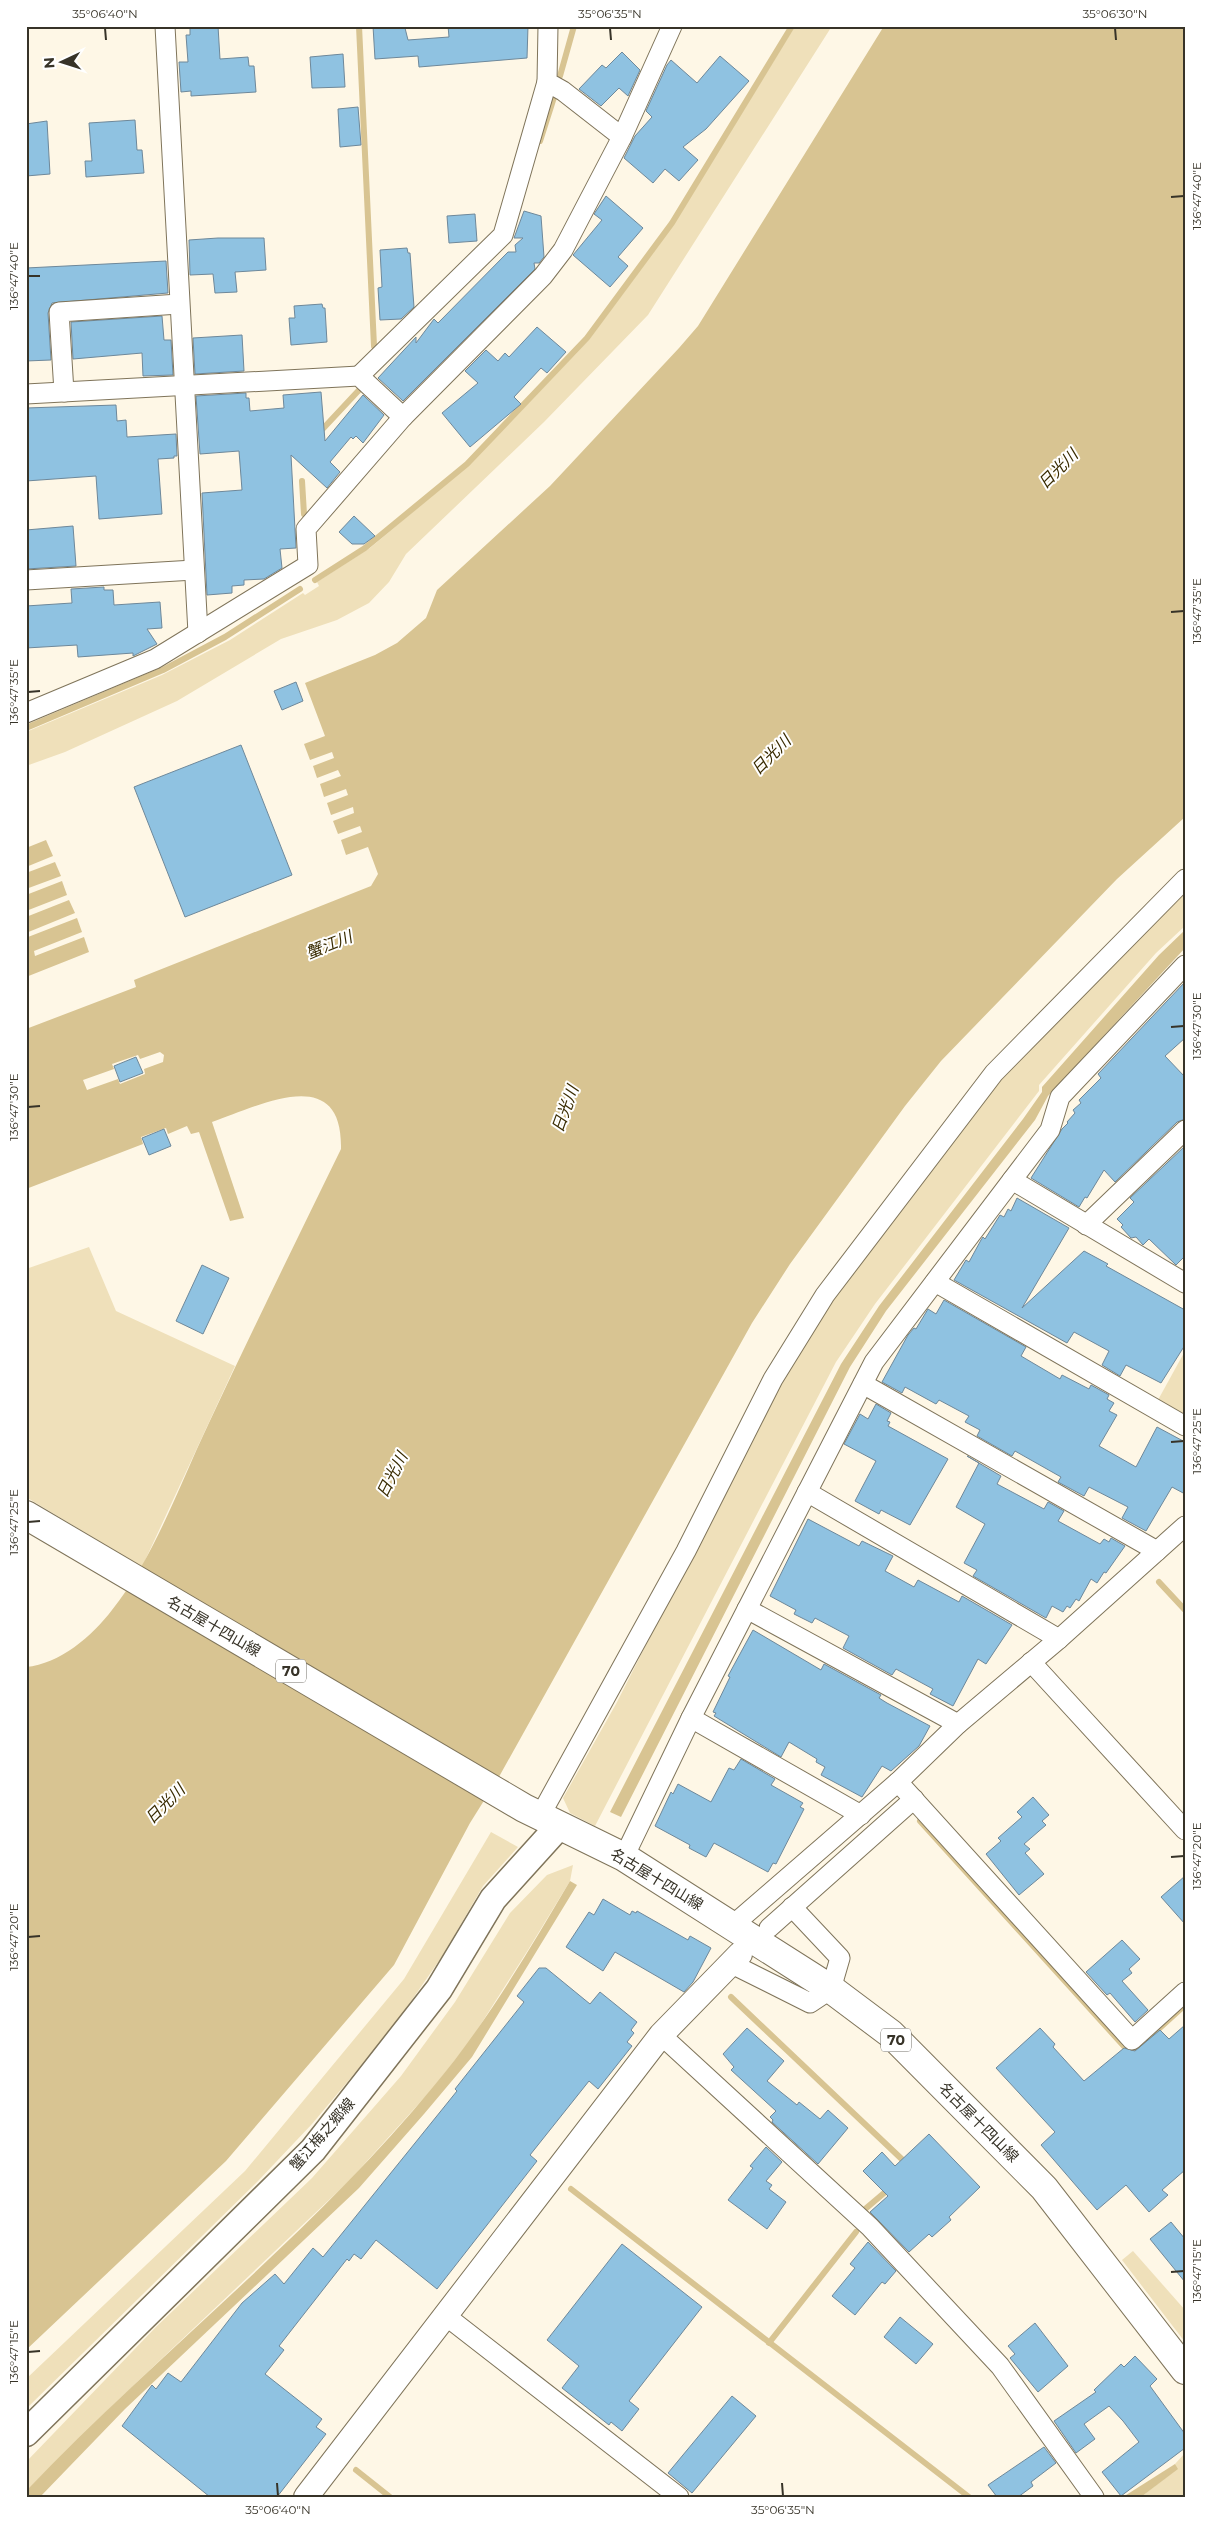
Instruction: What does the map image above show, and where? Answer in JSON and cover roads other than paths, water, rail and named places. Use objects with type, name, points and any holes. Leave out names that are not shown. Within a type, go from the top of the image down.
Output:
[{"type":"main road","name":"名古屋十四山線","points":[[26,1515],[541,1816],[624,1858],[831,1989],[891,2034],[1044,2188],[1185,2370]]},
{"type":"main road","name":"蟹江梅之郷線","points":[[26,2433],[312,2150],[440,1989],[541,1816]]},
{"type":"street","points":[[165,26],[183,386],[198,633]]},
{"type":"street","points":[[26,394],[360,376],[503,235],[547,82],[548,26]]},
{"type":"street","points":[[26,713],[155,659],[308,565],[306,529],[403,417],[543,276],[563,250],[622,137],[672,26]]},
{"type":"street","points":[[547,82],[563,91],[622,137]]},
{"type":"street","points":[[64,392],[58,312],[179,304]]},
{"type":"street","points":[[360,376],[403,417]]},
{"type":"street","points":[[26,580],[194,570]]},
{"type":"street","points":[[541,1816],[686,1551],[773,1379],[824,1295],[994,1073],[1185,879]]},
{"type":"street","points":[[624,1858],[691,1718],[874,1362],[1050,1130],[1060,1097],[1185,965]]},
{"type":"street","points":[[1086,1225],[1185,1130]]},
{"type":"street","points":[[1012,1180],[1185,1283]]},
{"type":"street","points":[[935,1282],[1185,1426]]},
{"type":"street","points":[[863,1384],[1157,1551]]},
{"type":"street","points":[[807,1492],[1059,1639]]},
{"type":"street","points":[[733,1926],[898,1782],[958,1724],[1059,1639],[1185,1526]]},
{"type":"street","points":[[747,1609],[958,1724]]},
{"type":"street","points":[[1031,1662],[1185,1830]]},
{"type":"street","points":[[691,1718],[860,1815]]},
{"type":"street","points":[[898,1782],[1132,2040],[1185,1992]]},
{"type":"street","points":[[770,1928],[914,1799]]},
{"type":"street","points":[[306,2497],[661,2035],[735,1959],[810,2003],[831,1989],[840,1958],[792,1907]]},
{"type":"street","points":[[661,2035],[870,2227],[1000,2366],[1094,2497]]},
{"type":"street","points":[[446,2316],[679,2497]]},
{"type":"water","points":[[884,26],[1185,26],[1185,817],[1117,879],[941,1061],[905,1106],[790,1264],[752,1323],[500,1775],[470,1823],[394,1965],[226,2161],[26,2350],[26,1667],[39,1665],[63,1655],[85,1639],[112,1610],[141,1568],[165,1521],[224,1390],[341,1149],[338,1122],[328,1105],[313,1098],[295,1096],[274,1100],[212,1122],[244,1218],[230,1221],[199,1132],[191,1134],[187,1126],[168,1134],[166,1128],[141,1137],[143,1144],[26,1189],[26,1029],[136,987],[134,980],[371,886],[378,874],[368,847],[346,855],[341,840],[362,832],[360,826],[338,834],[333,821],[354,813],[353,807],[331,815],[327,803],[348,795],[346,789],[324,797],[320,784],[341,776],[338,770],[317,778],[313,766],[334,758],[332,752],[310,760],[304,744],[325,736],[305,683],[375,655],[397,643],[426,618],[437,590],[550,486],[698,326]],"holes":[[[160,1052],[164,1055],[163,1062],[144,1069],[145,1074],[120,1084],[118,1079],[87,1090],[83,1080],[114,1069],[112,1064],[138,1055],[140,1059]]]},
{"type":"water","points":[[46,840],[53,856],[26,867],[26,848]]},
{"type":"water","points":[[55,862],[61,876],[26,889],[26,873]]},
{"type":"water","points":[[62,881],[67,895],[26,911],[26,895]]},
{"type":"water","points":[[69,900],[75,913],[26,933],[26,917]]},
{"type":"water","points":[[77,918],[82,932],[34,951],[35,956],[84,937],[89,952],[26,977],[26,933],[28,937]]},
{"type":"water","points":[[1185,930],[1185,948],[1048,1096],[1035,1120],[886,1311],[850,1367],[621,1817],[610,1812],[841,1364],[879,1306],[1023,1119],[1042,1092],[1042,1087],[1159,955]]},
{"type":"water","points":[[570,1881],[577,1885],[472,2057],[359,2188],[125,2409],[40,2497],[26,2497],[26,2491],[76,2440],[285,2243],[386,2141],[433,2087],[489,2013]]},
{"type":"water","points":[[1175,2464],[1178,2469],[1141,2497],[1123,2497]]},
{"type":"waterway","points":[[359,26],[374,346]]},
{"type":"waterway","points":[[560,76],[574,26]]},
{"type":"waterway","points":[[315,580],[365,548],[467,464],[587,338],[672,223],[792,26]]},
{"type":"waterway","points":[[540,141],[555,94]]},
{"type":"waterway","points":[[318,434],[360,389]]},
{"type":"waterway","points":[[302,481],[304,514]]},
{"type":"waterway","points":[[26,728],[163,670],[225,637],[300,589]]},
{"type":"waterway","points":[[1159,1582],[1185,1610]]},
{"type":"waterway","points":[[920,1821],[1131,2054],[1185,2005]]},
{"type":"waterway","points":[[731,1997],[908,2165]]},
{"type":"waterway","points":[[864,2210],[890,2188]]},
{"type":"waterway","points":[[571,2189],[969,2497]]},
{"type":"waterway","points":[[769,2343],[856,2232]]},
{"type":"waterway","points":[[356,2470],[390,2497]]},
{"type":"water label","name":"日光川","points":[[1058,469]]},
{"type":"water label","name":"日光川","points":[[771,755]]},
{"type":"water label","name":"蟹江川","points":[[329,945]]},
{"type":"water label","name":"日光川","points":[[565,1109]]},
{"type":"water label","name":"日光川","points":[[392,1475]]},
{"type":"water label","name":"日光川","points":[[165,1804]]}]
